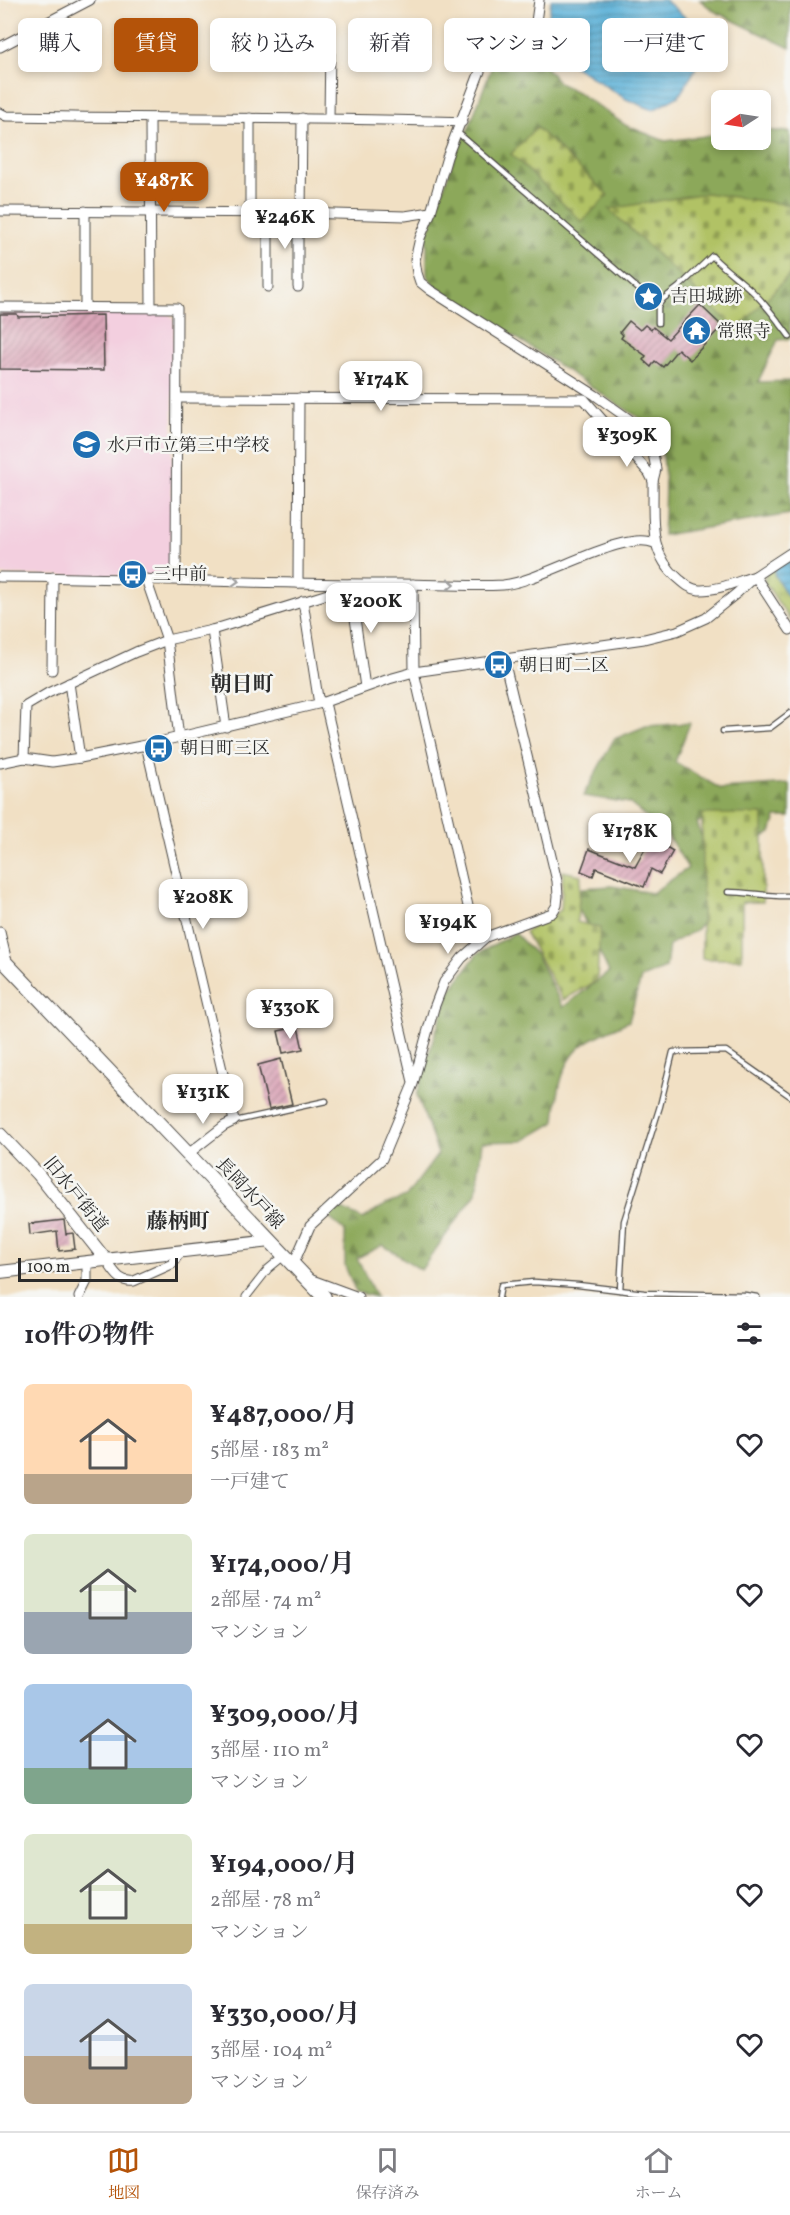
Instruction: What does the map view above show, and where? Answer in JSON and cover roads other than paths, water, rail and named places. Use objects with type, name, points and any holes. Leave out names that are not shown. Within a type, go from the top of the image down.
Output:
[{"type":"main road","name":"長岡水戸線","points":[[4,961],[324,1297]]},
{"type":"street","points":[[0,47],[90,0]]},
{"type":"street","points":[[539,0],[534,36],[513,48],[487,53],[447,157],[431,212],[420,238],[416,260],[417,273],[420,282],[430,290],[595,395],[640,427],[651,443],[656,469],[652,481]]},
{"type":"street","points":[[329,118],[330,72]]},
{"type":"street","points":[[1,115],[150,119],[329,118],[460,127]]},
{"type":"street","points":[[250,118],[250,213]]},
{"type":"street","points":[[298,287],[302,118]]},
{"type":"street","points":[[150,119],[151,308]]},
{"type":"street","points":[[0,211],[405,216],[431,212]]},
{"type":"street","points":[[85,211],[85,307]]},
{"type":"street","points":[[268,213],[268,287]]},
{"type":"street","points":[[0,307],[177,308],[177,579]]},
{"type":"street","points":[[178,398],[584,399],[650,472],[654,543],[671,573],[694,589],[719,587],[754,576]]},
{"type":"street","points":[[298,583],[299,398]]},
{"type":"street","points":[[0,577],[504,585],[548,572],[620,544],[643,540],[654,543]]},
{"type":"street","points":[[0,764],[24,758],[52,762],[80,758],[179,738],[322,703],[414,672],[644,639],[677,631],[706,618],[754,576],[790,553]]},
{"type":"street","points":[[754,576],[790,630]]},
{"type":"street","points":[[52,670],[53,577]]},
{"type":"street","points":[[146,579],[167,640],[179,738]]},
{"type":"street","points":[[24,758],[26,706],[69,683],[136,651],[167,640],[212,630],[344,589],[350,584]]},
{"type":"street","points":[[350,584],[365,687]]},
{"type":"street","points":[[413,584],[414,672],[477,945]]},
{"type":"street","points":[[303,601],[318,698],[326,707],[413,1084]]},
{"type":"street","points":[[212,630],[226,727]]},
{"type":"street","points":[[246,1297],[268,1269],[289,1260],[310,1226],[381,1159],[413,1084],[434,1008],[444,982],[462,958],[486,937],[552,913],[557,905],[557,881],[504,660]]},
{"type":"street","points":[[69,683],[80,758]]},
{"type":"street","points":[[146,745],[234,1122],[224,1126],[188,1154]]},
{"type":"street","points":[[0,932],[4,961]]},
{"type":"street","name":"旧水戸街道","points":[[0,1134],[50,1188],[121,1280],[134,1281],[172,1264],[180,1252]]},
{"type":"street","points":[[0,1272],[271,1241]]},
{"type":"street","points":[[79,1297],[87,1281],[87,1262]]},
{"type":"street","points":[[305,1276],[324,1286],[358,1297]]},
{"type":"lane","points":[[460,127],[658,306]]},
{"type":"lane","points":[[658,322],[658,306],[663,298],[679,287],[712,256],[752,291],[770,310],[790,338]]},
{"type":"lane","points":[[723,731],[770,728],[790,713]]},
{"type":"lane","points":[[728,892],[745,892],[766,897],[790,896]]},
{"type":"lane","points":[[620,1290],[624,1221],[660,1106],[673,1052],[726,1051],[790,1096]]},
{"type":"lane","points":[[234,1122],[326,1101]]},
{"type":"lane","points":[[499,1297],[501,1285],[534,1282],[644,1293],[745,1294],[757,1297]]},
{"type":"water","points":[[551,0],[665,0],[686,18],[602,18],[602,72],[694,72],[679,96],[653,110],[626,99],[584,72],[590,72],[590,18],[549,18]]},
{"type":"water","points":[[790,560],[790,600],[774,574],[778,567]]},
{"type":"place","name":"吉田城跡","points":[[649,296]]},
{"type":"place","name":"常照寺","points":[[696,331]]},
{"type":"place","name":"水戸市立第三中学校","points":[[86,445]]},
{"type":"place","name":"三中前","points":[[132,574]]},
{"type":"place","name":"朝日町二区","points":[[498,665]]},
{"type":"place","name":"朝日町三区","points":[[159,748]]},
{"type":"district","name":"朝日町","points":[[242,684]]},
{"type":"district","name":"藤柄町","points":[[178,1221]]}]
